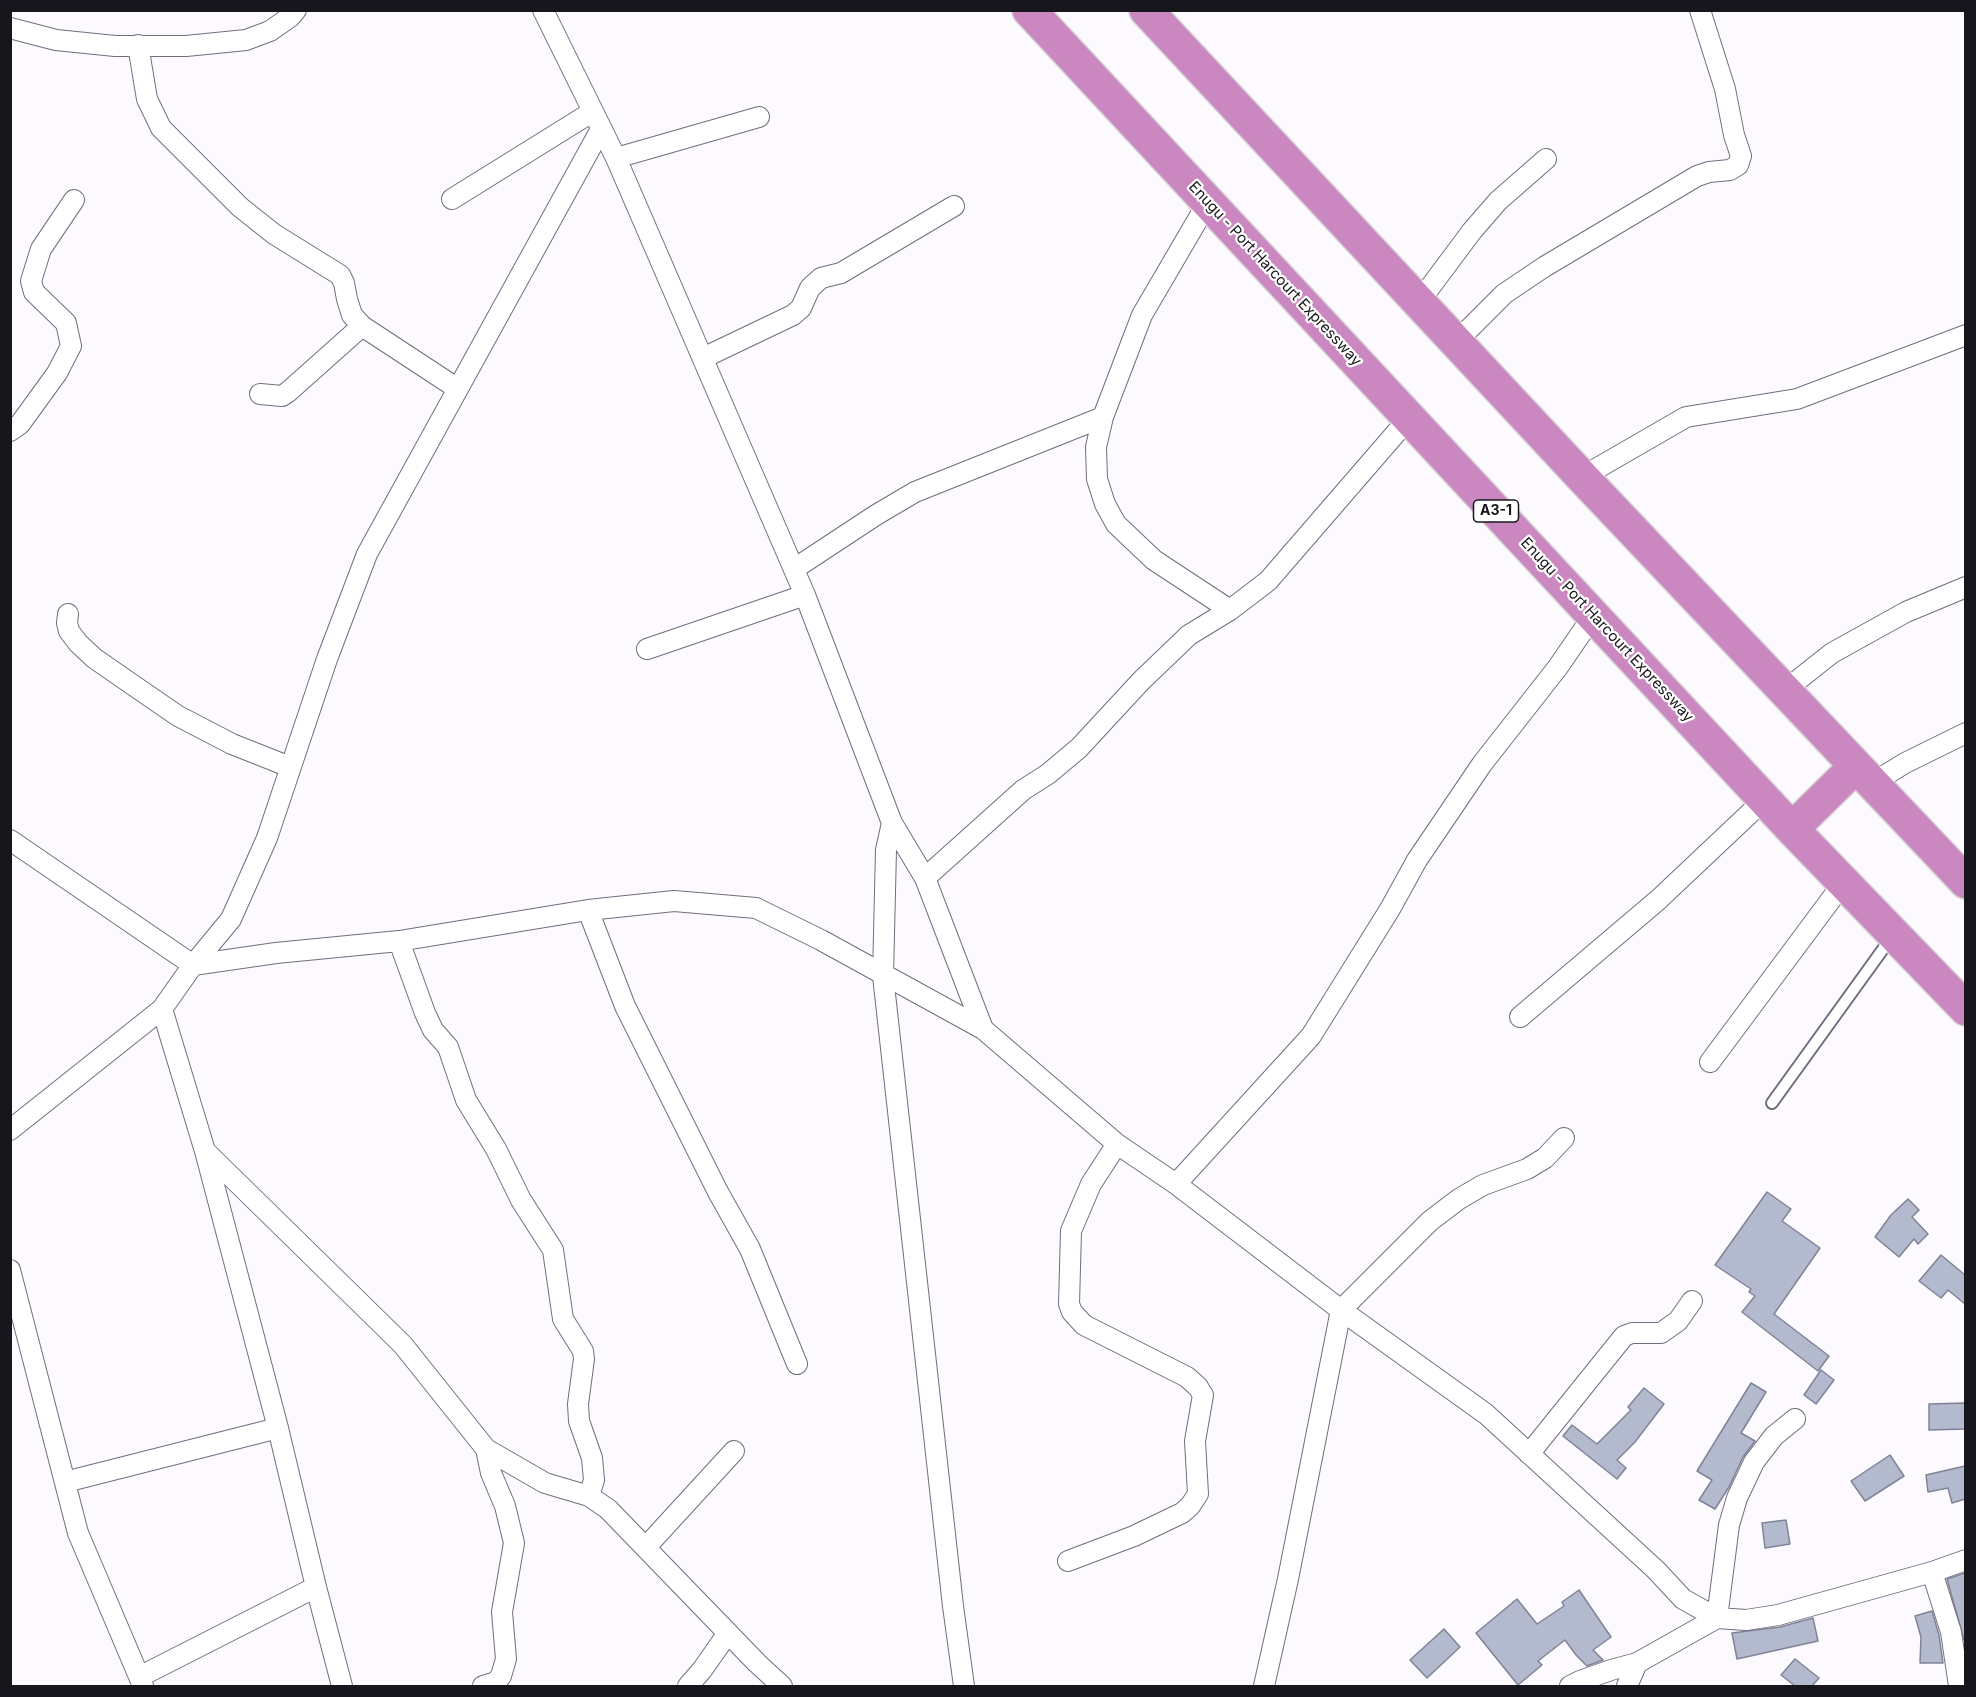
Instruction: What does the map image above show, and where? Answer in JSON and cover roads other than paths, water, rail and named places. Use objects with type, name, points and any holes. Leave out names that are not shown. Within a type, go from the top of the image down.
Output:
[{"type":"highway","name":"Enugu - Port Harcourt Expressway","points":[[1029,10],[1792,829],[1965,1009]]},
{"type":"highway","points":[[1146,10],[1582,477],[1965,882]]},
{"type":"highway","points":[[1792,829],[1863,775]]},
{"type":"street","points":[[10,28],[56,40],[115,46],[186,46],[246,40],[270,31],[290,18],[296,10]]},
{"type":"street","points":[[543,10],[616,158],[703,358],[805,595],[892,823],[925,878],[983,1029]]},
{"type":"street","points":[[1456,342],[1504,294],[1544,267],[1697,176],[1730,170],[1738,165],[1741,156],[1734,135],[1725,89],[1700,10]]},
{"type":"street","points":[[138,45],[147,99],[161,128],[240,207],[274,234],[340,275],[352,315],[362,326],[458,389]]},
{"type":"street","points":[[616,158],[759,117]]},
{"type":"street","points":[[452,199],[596,120]]},
{"type":"street","points":[[10,1130],[162,1010],[194,965],[231,920],[267,837],[327,659],[368,554],[458,389],[596,120]]},
{"type":"street","points":[[1419,302],[1472,231],[1498,201],[1546,159]]},
{"type":"street","points":[[10,431],[20,424],[57,373],[71,346],[66,323],[34,292],[31,281],[41,249],[74,200]]},
{"type":"street","points":[[1208,202],[1142,315],[1103,417],[1096,447],[1097,479],[1105,504],[1116,524],[1154,560],[1230,610]]},
{"type":"street","points":[[703,358],[793,315],[801,308],[810,288],[821,279],[841,273],[954,206]]},
{"type":"street","points":[[260,394],[282,396],[288,392],[362,326]]},
{"type":"street","points":[[1582,477],[1686,417],[1797,399],[1965,335]]},
{"type":"street","points":[[794,569],[915,492],[1103,417]]},
{"type":"street","points":[[925,878],[1023,790],[1048,774],[1079,748],[1141,681],[1189,635],[1230,610],[1268,580],[1409,418]]},
{"type":"street","points":[[1784,691],[1832,653],[1906,612],[1965,587]]},
{"type":"street","points":[[647,649],[805,595]]},
{"type":"street","points":[[68,614],[69,631],[78,643],[94,658],[130,683],[187,721],[232,744],[291,766]]},
{"type":"street","points":[[1176,1184],[1311,1036],[1390,909],[1417,860],[1482,765],[1558,667],[1593,616]]},
{"type":"street","points":[[1863,775],[1905,763],[1965,732]]},
{"type":"street","points":[[1520,1017],[1658,900],[1765,798]]},
{"type":"street","points":[[892,823],[886,850],[883,976],[953,1606],[964,1686]]},
{"type":"street","points":[[10,840],[194,965],[276,953],[399,941],[588,910],[674,901],[756,908],[821,940],[983,1029],[1117,1144],[1176,1184],[1252,1244],[1486,1414],[1656,1570],[1683,1599],[1717,1618],[1746,1620],[1778,1615],[1932,1572],[1965,1560]]},
{"type":"street","points":[[1710,1062],[1844,882]]},
{"type":"street","points":[[588,910],[625,1006],[713,1182],[750,1249],[797,1364]]},
{"type":"street","points":[[399,941],[425,1013],[433,1030],[448,1047],[466,1100],[496,1149],[521,1200],[553,1250],[563,1319],[583,1351],[578,1404],[579,1421],[592,1458],[594,1480],[589,1496]]},
{"type":"street","points":[[162,1010],[205,1151],[278,1428],[342,1686]]},
{"type":"street","points":[[1264,1686],[1288,1579],[1341,1310],[1430,1221],[1452,1204],[1484,1185],[1527,1169],[1545,1158],[1564,1138]]},
{"type":"street","points":[[1068,1561],[1134,1536],[1182,1513],[1198,1494],[1195,1441],[1203,1395],[1198,1387],[1187,1377],[1084,1325],[1072,1312],[1069,1304],[1071,1231],[1091,1184],[1117,1144]]},
{"type":"street","points":[[205,1151],[403,1345],[486,1449],[545,1483],[589,1496],[608,1509],[782,1686]]},
{"type":"street","points":[[10,1270],[78,1533],[141,1682],[316,1587]]},
{"type":"street","points":[[1529,1454],[1624,1336],[1661,1333],[1678,1321],[1692,1301]]},
{"type":"street","points":[[1717,1618],[1729,1525],[1737,1498],[1754,1462],[1774,1436],[1795,1419]]},
{"type":"street","points":[[65,1482],[278,1428]]},
{"type":"street","points":[[483,1686],[496,1682],[501,1676],[506,1659],[502,1612],[514,1543],[512,1530],[491,1473],[486,1449]]},
{"type":"street","points":[[646,1547],[734,1451]]},
{"type":"street","points":[[1932,1572],[1951,1632],[1959,1686]]},
{"type":"street","points":[[1570,1686],[1611,1670],[1637,1663],[1717,1618]]},
{"type":"street","points":[[688,1686],[728,1633]]},
{"type":"street","points":[[1628,1686],[1637,1663]]},
{"type":"lane","points":[[1772,1103],[1893,935]]}]
